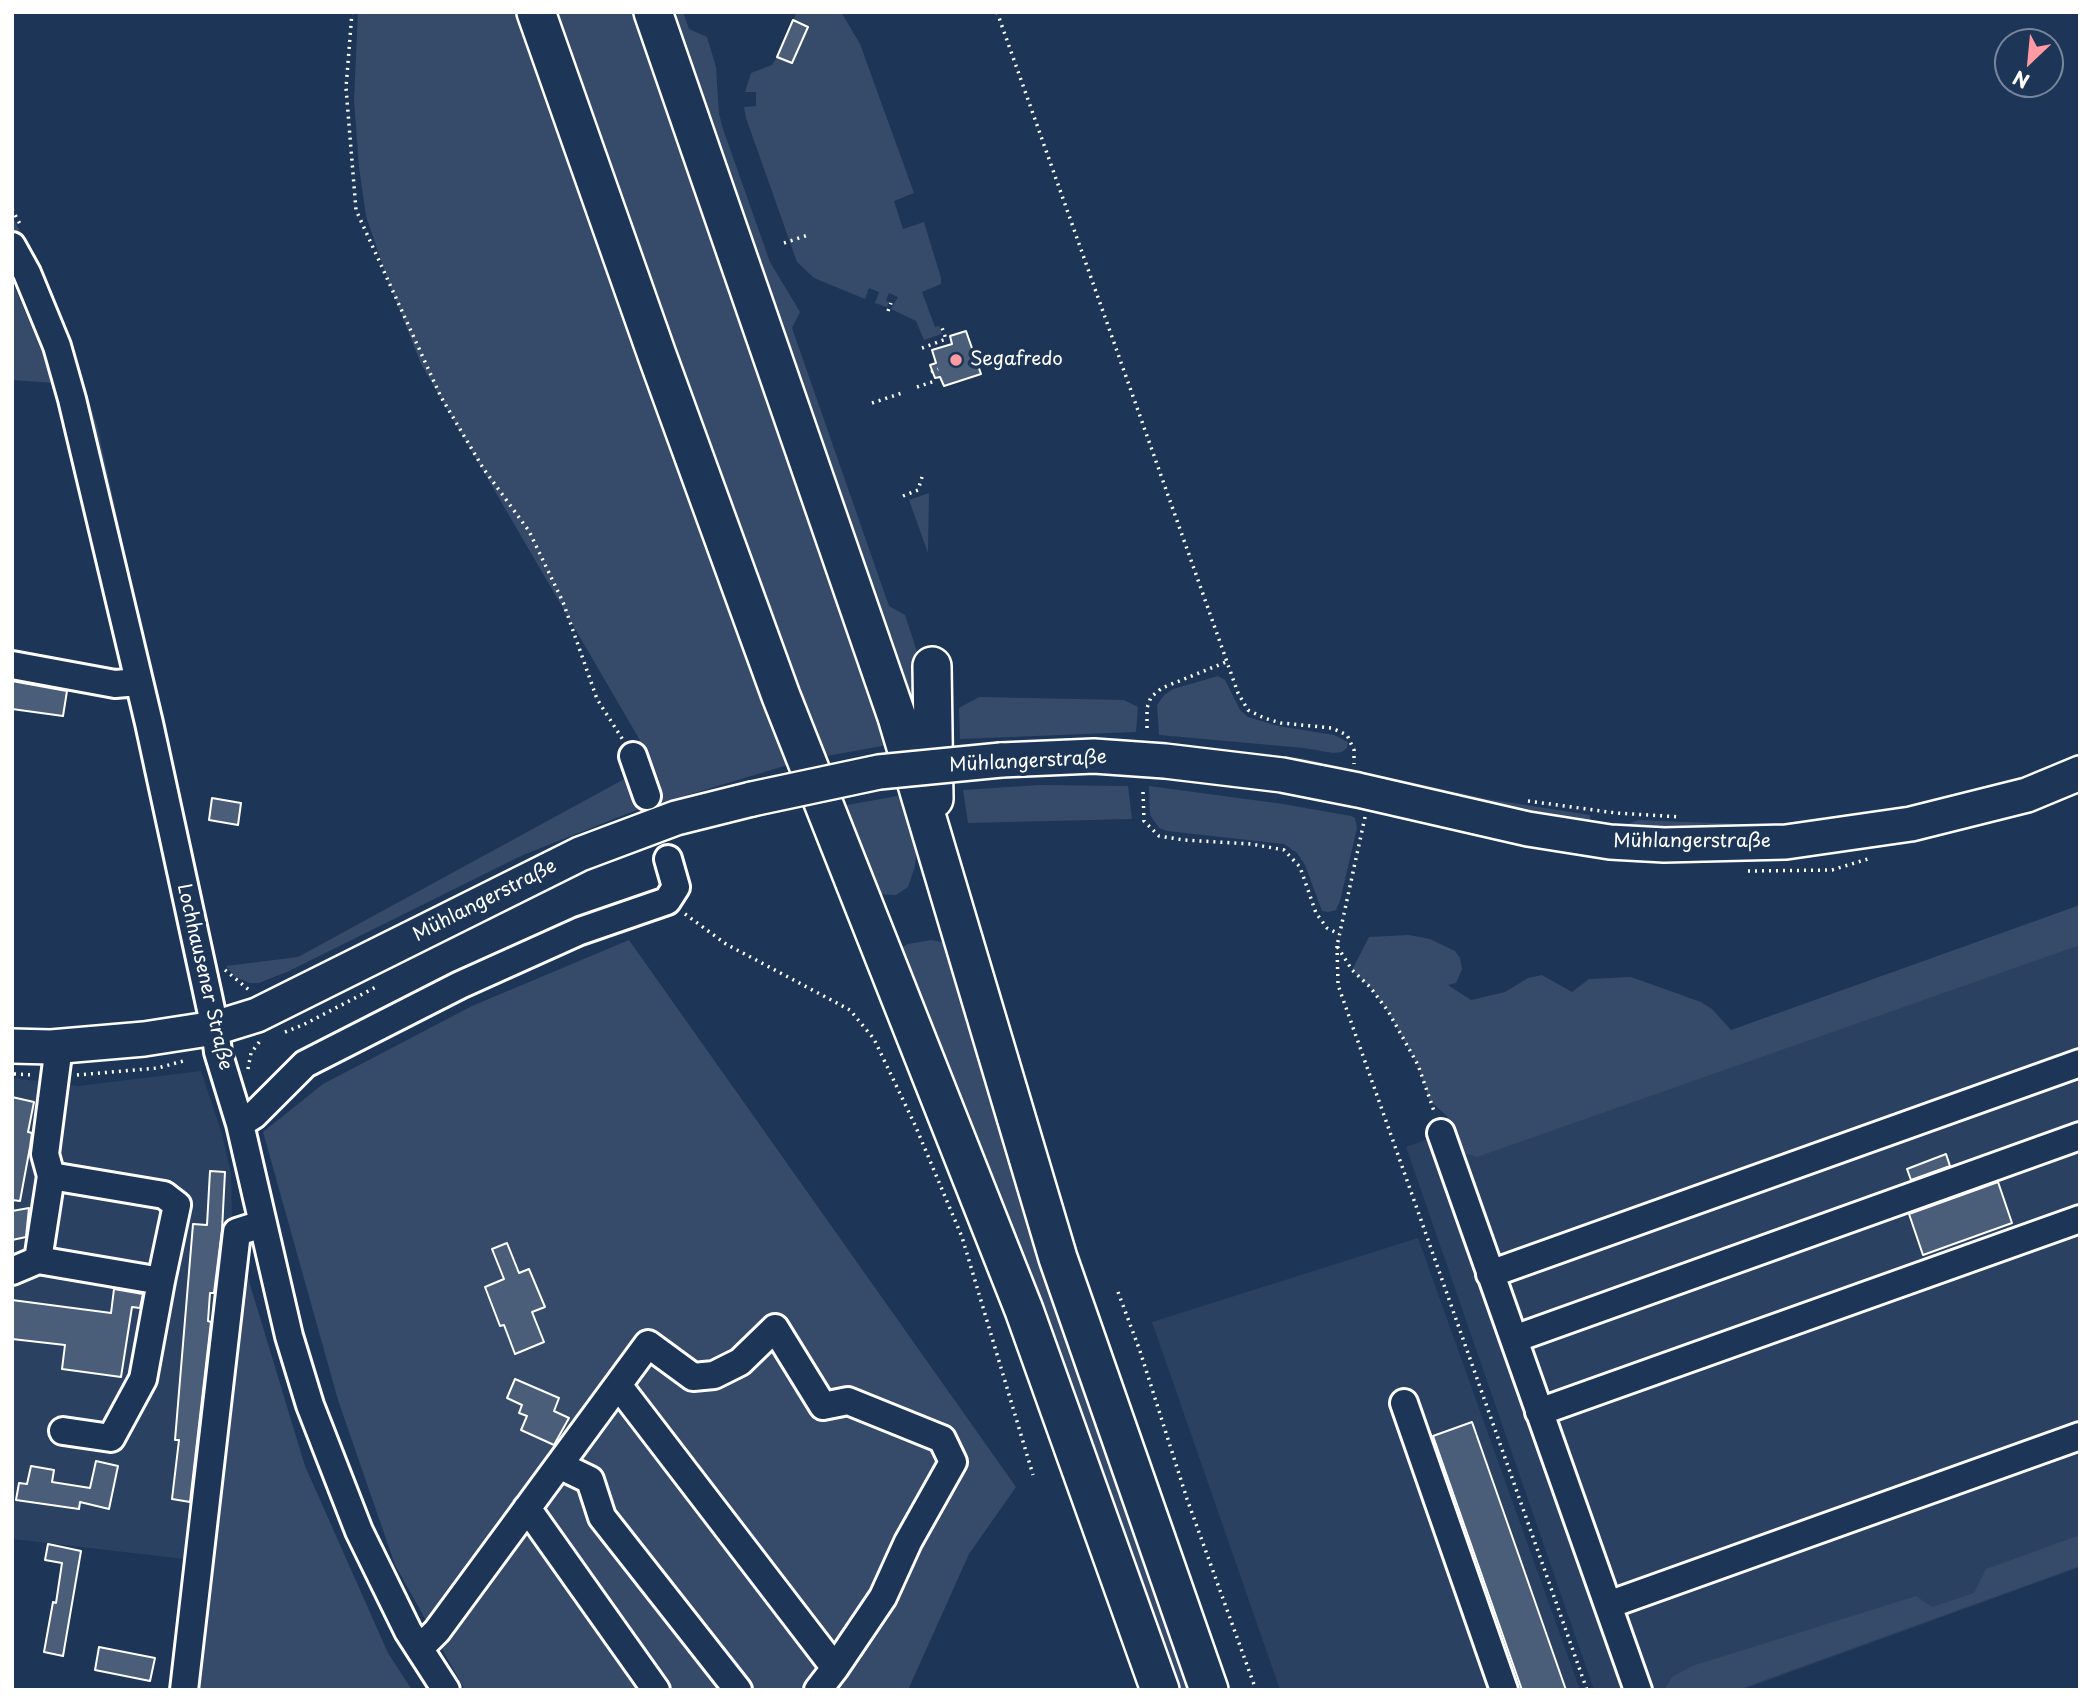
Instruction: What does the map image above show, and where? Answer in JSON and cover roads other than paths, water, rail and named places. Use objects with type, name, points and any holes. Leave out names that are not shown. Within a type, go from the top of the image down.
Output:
[{"type":"highway","points":[[536,12],[780,696],[1024,1310],[1160,1690]]},
{"type":"highway","points":[[653,12],[897,717],[1059,1258],[1209,1690]]},
{"type":"highway","points":[[932,666],[935,842]]},
{"type":"main road","name":"Mühlangerstraße","points":[[12,1046],[59,1046],[145,1039],[215,1028],[257,1015],[580,854],[676,818],[879,772],[1001,760],[1094,756],[1165,761],[1282,775],[1528,830],[1610,842],[1664,845],[1786,842],[1912,824],[2026,794],[2080,773]]},
{"type":"street","name":"Lochhausener Straße","points":[[12,246],[27,273],[57,346],[72,398],[139,682],[218,1052],[247,1120],[262,1224],[289,1336],[310,1405],[359,1531],[408,1631],[446,1690]]},
{"type":"street","points":[[12,665],[115,684],[139,682]]},
{"type":"street","points":[[633,756],[647,796]]},
{"type":"street","points":[[247,1120],[306,1064],[317,1058],[508,963],[580,931],[667,901],[676,887],[668,859]]},
{"type":"street","points":[[38,1260],[51,1176],[45,1154],[59,1046]]},
{"type":"street","points":[[1490,1274],[2080,1063]]},
{"type":"street","points":[[1441,1133],[1638,1690]]},
{"type":"street","points":[[1514,1339],[2080,1136]]},
{"type":"street","points":[[51,1176],[164,1195],[177,1205],[143,1379],[111,1438],[63,1431]]},
{"type":"street","points":[[1539,1412],[2080,1219]]},
{"type":"street","points":[[184,1690],[237,1232],[262,1224]]},
{"type":"street","points":[[12,1271],[38,1260],[161,1281]]},
{"type":"street","points":[[420,1648],[437,1631],[648,1344],[693,1377],[713,1375],[740,1362],[775,1328],[823,1406],[848,1401],[942,1439],[953,1462],[908,1542],[883,1597],[818,1690]]},
{"type":"street","points":[[618,1385],[835,1668]]},
{"type":"street","points":[[1404,1403],[1504,1690]]},
{"type":"street","points":[[1608,1605],[2080,1436]]},
{"type":"street","points":[[559,1465],[590,1480],[602,1517],[738,1690]]},
{"type":"street","points":[[527,1508],[656,1690]]},
{"type":"place","name":"Segafredo","points":[[956,360]]}]
